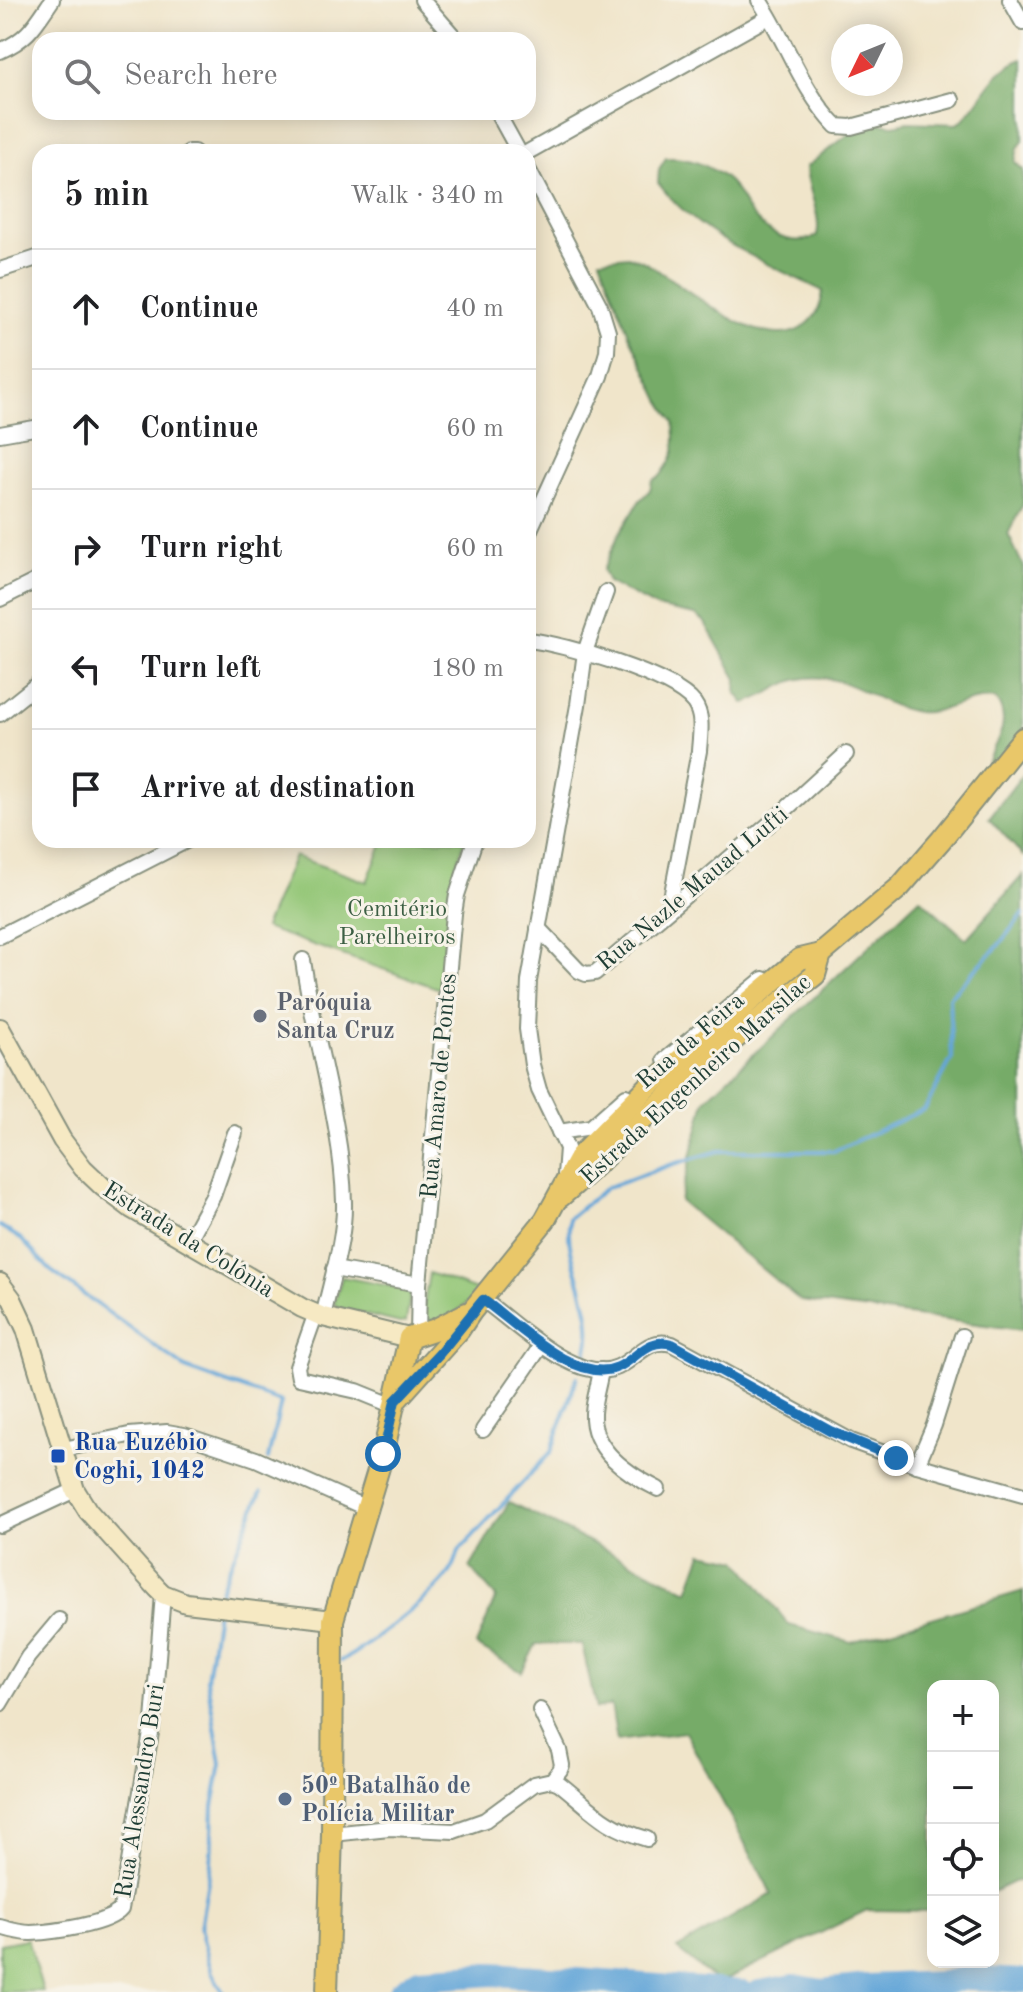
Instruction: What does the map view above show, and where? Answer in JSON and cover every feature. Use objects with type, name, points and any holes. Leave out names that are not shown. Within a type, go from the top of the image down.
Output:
[{"type":"main road","name":"Estrada Engenheiro Marsilac","points":[[560,1197],[574,1152],[800,959],[827,949],[900,887],[1023,738]]},
{"type":"main road","name":"Estrada Engenheiro Marsilac","points":[[398,1398],[459,1330],[560,1197],[691,1075],[815,975],[827,949]]},
{"type":"main road","name":"Estrada da Colônia","points":[[0,1028],[62,1140],[83,1168],[132,1209],[277,1294],[320,1315],[414,1336]]},
{"type":"main road","points":[[574,1152],[590,1163],[605,1157],[612,1142],[601,1127]]},
{"type":"main road","points":[[0,1283],[12,1299],[26,1329],[75,1490],[88,1511],[163,1594],[186,1603],[333,1620]]},
{"type":"main road","name":"Estrada Engenheiro Marsilac","points":[[414,1336],[436,1329],[477,1306]]},
{"type":"main road","points":[[327,1992],[332,1834],[333,1620],[414,1336]]},
{"type":"street","points":[[0,51],[19,43],[52,0]]},
{"type":"street","points":[[422,0],[450,32]]},
{"type":"street","points":[[759,0],[815,100],[836,126],[851,127],[952,100]]},
{"type":"street","points":[[1010,0],[1023,23]]},
{"type":"street","points":[[536,148],[769,17]]},
{"type":"street","points":[[501,120],[515,144]]},
{"type":"street","points":[[536,184],[584,272],[608,332],[607,352],[596,387],[536,517]]},
{"type":"street","points":[[0,270],[32,260]]},
{"type":"street","points":[[0,434],[32,428]]},
{"type":"street","points":[[0,599],[32,583]]},
{"type":"street","points":[[574,1152],[559,1132],[539,1090],[532,1065],[527,1029],[529,981],[576,721],[585,652],[606,592]]},
{"type":"street","points":[[536,642],[585,652],[669,685],[686,695],[700,715],[699,751],[669,909]]},
{"type":"street","points":[[0,714],[32,688]]},
{"type":"street","name":"Rua Nazle Mauad Lufti","points":[[538,928],[569,964],[586,974],[595,973],[846,754]]},
{"type":"street","points":[[0,936],[172,848]]},
{"type":"street","name":"Rua Amaro de Pontes","points":[[414,1336],[454,914],[472,848]]},
{"type":"street","points":[[303,960],[334,1124],[344,1205],[334,1269],[320,1315],[297,1367],[299,1378],[398,1398]]},
{"type":"street","points":[[559,1132],[601,1127]]},
{"type":"street","points":[[188,1242],[213,1196],[235,1133]]},
{"type":"street","points":[[334,1269],[419,1284]]},
{"type":"street","points":[[477,1306],[580,1366],[601,1370],[618,1367],[650,1344],[672,1344],[830,1431],[917,1465],[1023,1495]]},
{"type":"street","points":[[917,1465],[934,1425],[962,1336]]},
{"type":"street","points":[[483,1430],[541,1346]]},
{"type":"street","points":[[601,1370],[593,1416],[598,1439],[615,1461],[658,1489]]},
{"type":"street","points":[[64,1449],[129,1435],[167,1432],[184,1435],[256,1459],[366,1508]]},
{"type":"street","points":[[0,1525],[75,1490]]},
{"type":"street","name":"Rua Alessandro Buri","points":[[0,1927],[14,1931],[40,1931],[105,1920],[121,1909],[153,1721],[163,1594]]},
{"type":"street","points":[[0,1704],[28,1657],[59,1620]]},
{"type":"street","points":[[540,1710],[562,1759],[560,1770],[552,1780]]},
{"type":"street","points":[[332,1834],[389,1828],[454,1831],[485,1820],[541,1781],[552,1780],[612,1827],[647,1839]]},
{"type":"green space","points":[[1023,59],[1023,141],[1015,162],[1023,170],[1023,504],[1008,534],[1023,566],[1023,736],[999,759],[987,762],[1003,723],[996,699],[917,712],[890,704],[837,680],[806,678],[744,703],[736,692],[737,679],[704,621],[695,615],[656,607],[608,582],[603,570],[619,534],[640,500],[650,490],[652,481],[661,475],[669,463],[675,438],[674,422],[630,337],[600,259],[628,256],[640,260],[720,312],[764,332],[785,334],[803,327],[818,311],[823,291],[734,246],[693,219],[658,183],[659,169],[666,158],[689,160],[712,169],[732,184],[761,225],[787,239],[807,240],[817,236],[818,228],[806,167],[866,121],[894,125],[907,122],[958,124],[994,79]]},
{"type":"green space","points":[[1023,774],[1023,856],[989,818]]},
{"type":"green space","name":"Cemitério Parelheiros","points":[[381,848],[462,848],[452,879],[440,989],[264,928],[294,856],[367,882]]},
{"type":"green space","points":[[1023,875],[1023,1330],[801,1301],[680,1201],[705,1100],[920,898],[966,939]]},
{"type":"green space","points":[[429,1273],[482,1292],[437,1327],[421,1323]]},
{"type":"green space","points":[[342,1277],[411,1290],[406,1322],[338,1308],[334,1303]]},
{"type":"green space","points":[[509,1502],[688,1591],[702,1553],[738,1560],[789,1625],[851,1642],[1023,1591],[1023,1880],[999,1889],[999,1680],[927,1680],[927,1911],[867,1910],[719,1983],[677,1949],[772,1894],[685,1732],[617,1741],[611,1705],[596,1709],[582,1644],[536,1644],[522,1672],[476,1645],[496,1597],[470,1568]]},
{"type":"green space","points":[[27,1939],[43,1991],[0,1992],[0,1944]]},
{"type":"waterway","points":[[585,1357],[588,1317],[570,1246],[569,1218],[606,1188],[670,1165],[719,1151],[834,1151],[925,1109],[952,1058],[949,997],[997,947],[1023,914]]},
{"type":"waterway","points":[[0,1226],[21,1239],[50,1270],[185,1368],[281,1402],[268,1459]]},
{"type":"waterway","points":[[341,1661],[384,1632],[432,1592],[452,1569],[459,1551],[551,1452],[577,1377]]},
{"type":"waterway","points":[[219,1602],[221,1587],[261,1492]]},
{"type":"waterway","points":[[217,1611],[207,1679],[221,1764],[213,1806],[211,1863],[200,1928],[212,1973],[223,1992]]},
{"type":"waterway","points":[[400,1992],[419,1979],[493,1974],[742,1992]]},
{"type":"waterway","points":[[759,1992],[794,1986],[822,1991],[943,1983],[967,1978],[1023,1981]]},
{"type":"place","name":"Paróquia Santa Cruz","points":[[260,1016]]},
{"type":"place","name":"Rua Euzébio Coghi, 1042","points":[[58,1456]]},
{"type":"place","name":"50º Batalhão de Polícia Militar","points":[[285,1799]]},
{"type":"route","points":[[383,1454],[395,1401],[483,1300],[541,1346],[580,1366],[601,1370],[618,1367],[650,1344],[672,1344],[690,1351],[830,1431],[896,1458]]}]
